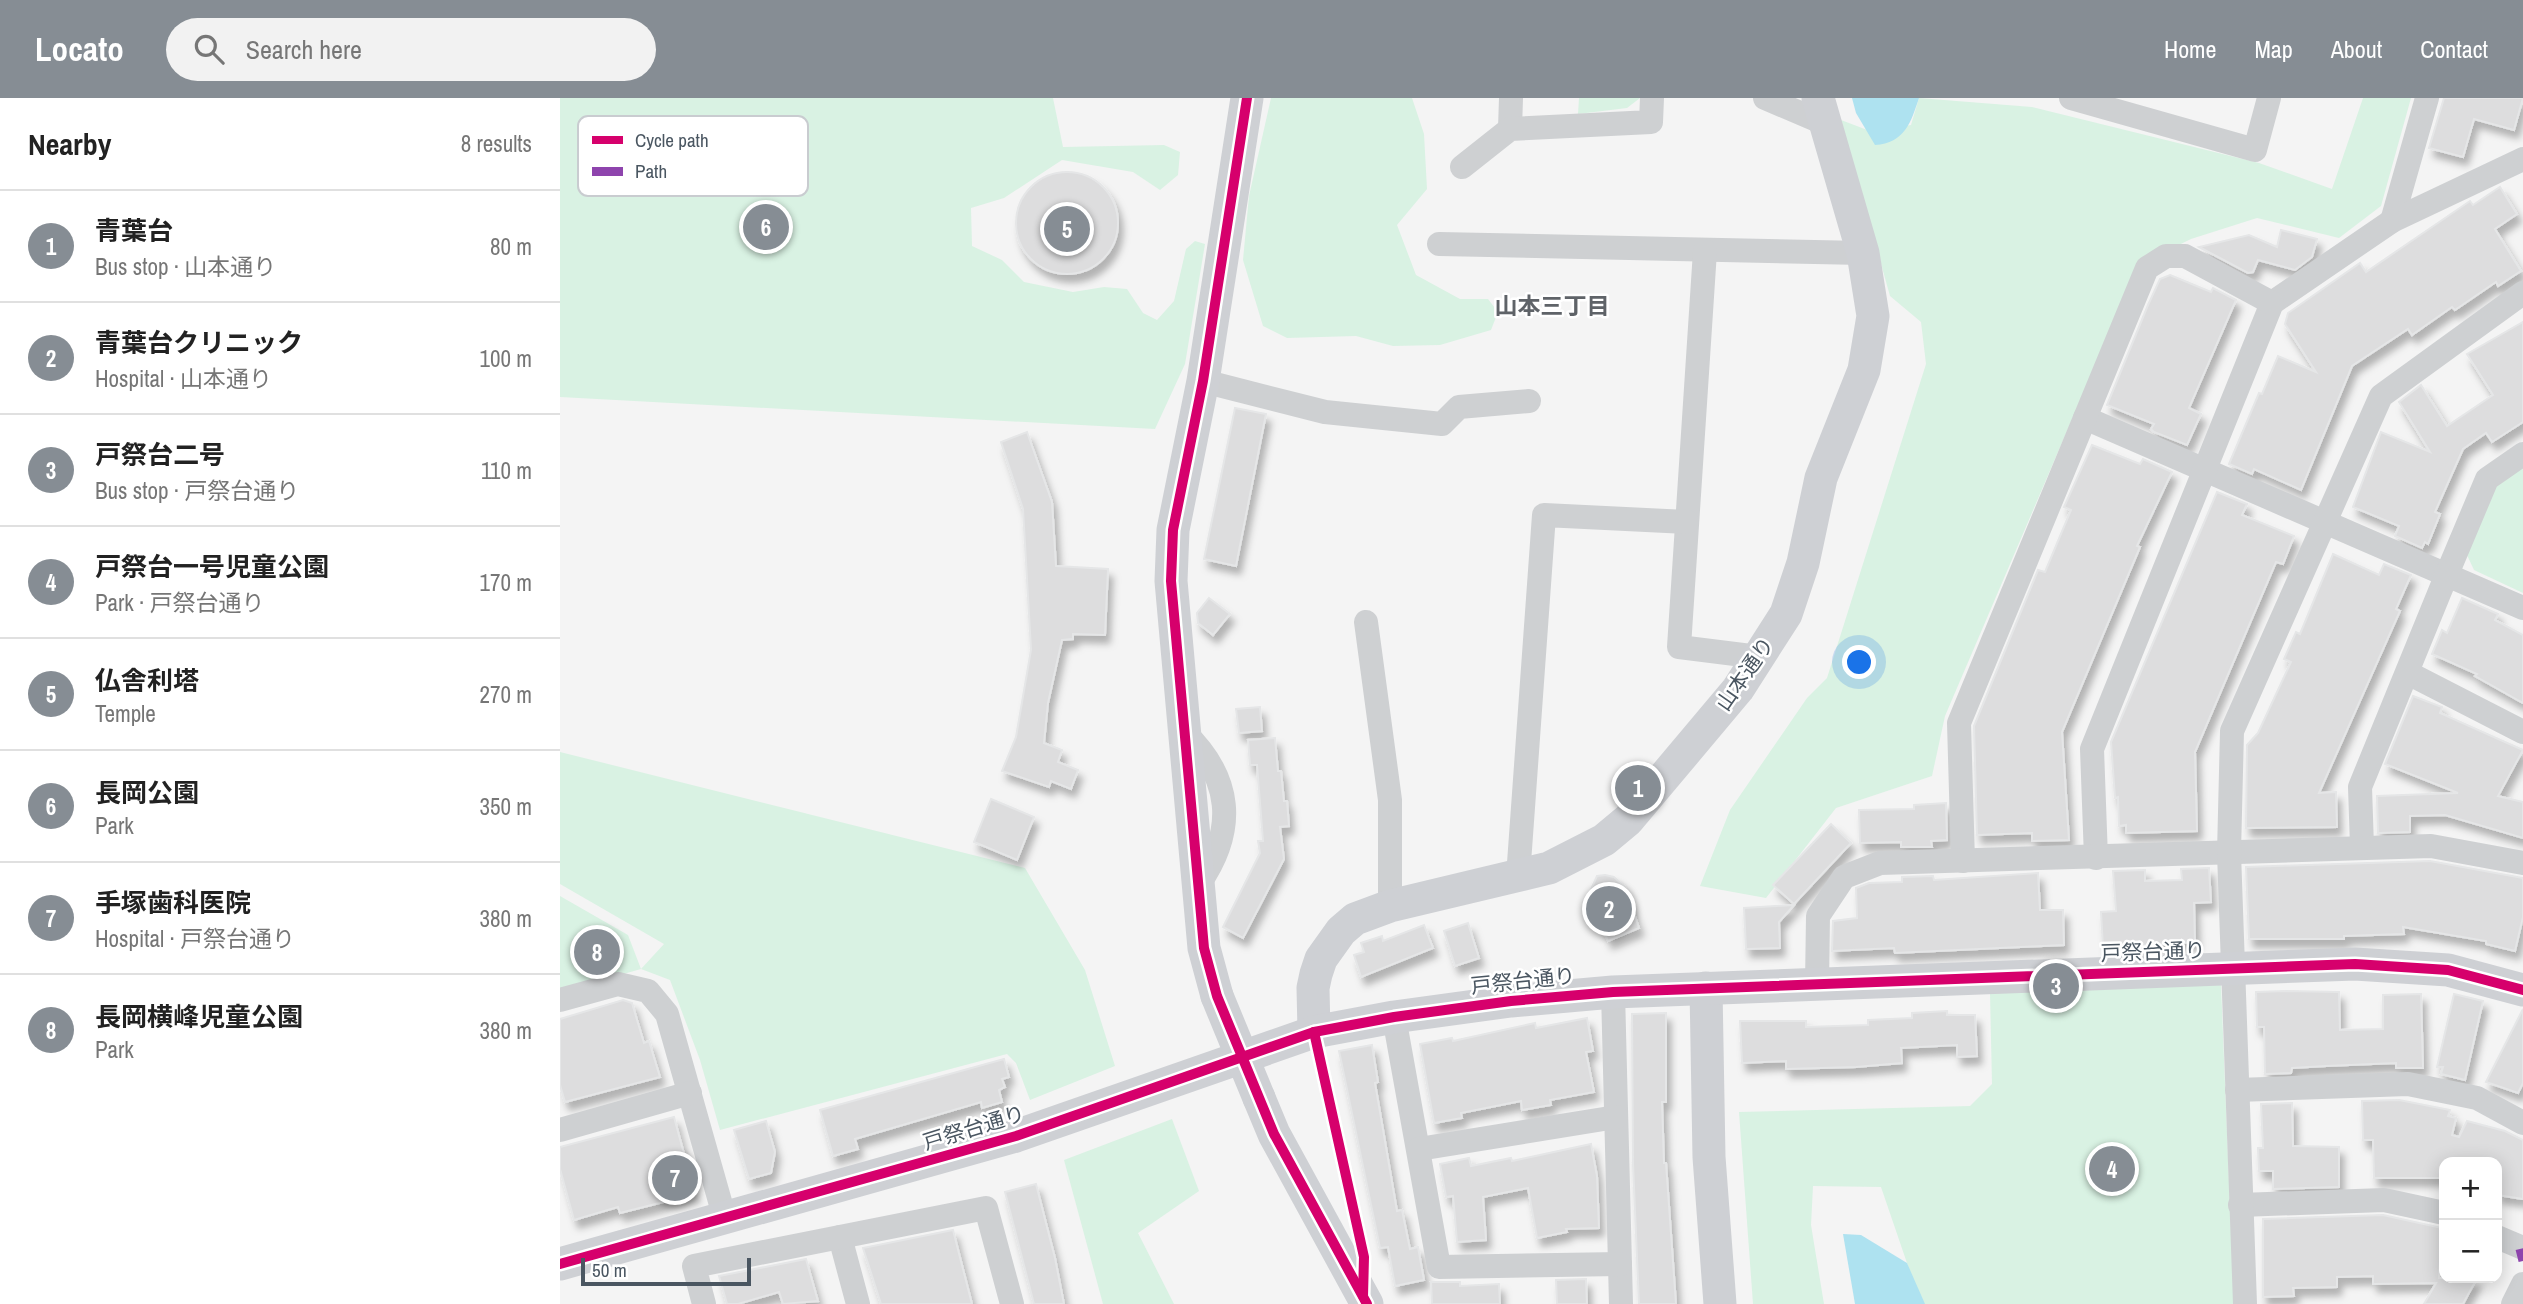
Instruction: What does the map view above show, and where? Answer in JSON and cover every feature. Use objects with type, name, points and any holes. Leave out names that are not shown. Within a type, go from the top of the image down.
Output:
[{"type":"street","points":[[1247,98],[1203,381],[1173,530],[1171,581],[1204,948],[1217,996],[1274,1134],[1367,1304]]},
{"type":"street","points":[[1510,129],[1511,98]]},
{"type":"street","points":[[1462,167],[1510,129],[1651,122],[1652,98]]},
{"type":"street","points":[[1765,98],[1822,111]]},
{"type":"street","points":[[2071,98],[2150,108],[2255,149],[2269,98]]},
{"type":"street","points":[[2392,221],[2427,98]]},
{"type":"street","name":"山本通り","points":[[1314,1032],[1313,988],[1321,959],[1341,931],[1355,919],[1390,906],[1518,877],[1578,856],[1628,820],[1738,689],[1786,614],[1803,563],[1821,478],[1864,370],[1871,342],[1873,316],[1863,253],[1822,111]]},
{"type":"street","points":[[2096,858],[2092,749],[2272,303],[2392,221],[2523,159]]},
{"type":"street","points":[[1439,244],[1863,253]]},
{"type":"street","points":[[1705,251],[1679,647],[1759,657]]},
{"type":"street","points":[[1963,861],[1959,723],[2147,268],[2166,256],[2185,256],[2272,303]]},
{"type":"street","points":[[2245,1304],[2229,853],[2232,732],[2381,396],[2523,293]]},
{"type":"street","points":[[1203,381],[1325,412],[1442,424],[1460,407],[1529,401]]},
{"type":"street","points":[[2085,418],[2523,608]]},
{"type":"street","points":[[2362,847],[2360,788],[2447,574],[2487,479],[2523,454]]},
{"type":"street","points":[[1518,877],[1544,515],[1687,522]]},
{"type":"street","points":[[1366,622],[1390,800],[1390,906]]},
{"type":"street","points":[[2408,673],[2523,732]]},
{"type":"street","points":[[1817,984],[1818,916],[1844,877],[1880,863],[2431,846],[2523,863]]},
{"type":"street","name":"戸祭台通り","points":[[560,1264],[1017,1136],[1314,1032],[1394,1017],[1511,1001],[1613,992],[2355,964],[2448,970],[2523,990]]},
{"type":"street","points":[[560,1000],[618,984],[648,991],[667,1014],[725,1219]]},
{"type":"street","points":[[1706,988],[1709,1157],[1720,1304]]},
{"type":"street","points":[[1613,992],[1621,1304]]},
{"type":"street","points":[[1394,1017],[1439,1267],[1620,1264]]},
{"type":"street","points":[[2237,1090],[2408,1084],[2477,1098],[2523,1123]]},
{"type":"street","points":[[560,1130],[690,1093]]},
{"type":"street","points":[[1419,1149],[1616,1117]]},
{"type":"street","points":[[2240,1205],[2384,1200],[2439,1212]]},
{"type":"street","points":[[704,1304],[694,1266],[986,1208],[1012,1304]]},
{"type":"street","points":[[840,1237],[858,1304]]},
{"type":"street","points":[[2502,1240],[2522,1253]]},
{"type":"street","points":[[2513,1304],[2523,1284]]},
{"type":"green space","points":[[560,98],[1053,98],[1063,147],[1164,145],[1180,152],[1178,175],[1160,190],[1133,172],[1062,160],[1004,198],[971,208],[972,246],[1002,260],[1024,282],[1073,292],[1104,287],[1127,289],[1143,313],[1157,320],[1174,301],[1186,249],[1195,241],[1205,244],[1185,364],[1155,429],[560,397]]},
{"type":"green space","points":[[1271,98],[1412,98],[1424,134],[1427,189],[1397,225],[1416,275],[1460,299],[1488,299],[1498,312],[1491,330],[1440,345],[1393,346],[1356,336],[1287,338],[1263,326],[1243,260],[1249,196]]},
{"type":"green space","points":[[1579,98],[1640,98],[1627,108],[1578,114]]},
{"type":"green space","points":[[1919,98],[2032,107],[2259,163],[2332,189],[2363,98],[2411,98],[2381,206],[2339,238],[2257,218],[2191,239],[2138,265],[1945,716],[1932,776],[1836,808],[1766,898],[1700,886],[1730,810],[1807,698],[1827,678],[1926,364],[1921,322],[1890,296],[1841,120],[1870,131],[1911,125]]},
{"type":"green space","points":[[2523,464],[2523,593],[2474,570],[2467,555],[2499,479]]},
{"type":"green space","points":[[560,752],[1025,868],[1085,970],[1115,1066],[1030,1100],[1016,1063],[1007,1054],[720,1130],[700,1060],[670,980],[641,969],[664,944],[560,884]]},
{"type":"green space","points":[[560,896],[628,935],[641,969],[560,992]]},
{"type":"green space","points":[[2221,985],[2234,1304],[1921,1304],[1881,1187],[1813,1186],[1811,1225],[1824,1304],[1753,1304],[1739,1112],[1970,1106],[1992,1084],[1990,993]]},
{"type":"green space","points":[[1172,1119],[1199,1191],[1138,1233],[1174,1304],[1103,1304],[1064,1160]]},
{"type":"water","points":[[1852,98],[1919,98],[1909,123],[1900,136],[1875,145],[1856,113]]},
{"type":"water","points":[[1843,1234],[1861,1235],[1907,1263],[1925,1304],[1855,1304]]},
{"type":"building","points":[[2444,98],[2523,98],[2514,130],[2474,119],[2463,157],[2429,148]]},
{"type":"building","points":[[1067,172],[1087,176],[1103,187],[1114,203],[1118,223],[1114,243],[1103,259],[1087,270],[1067,274],[1047,270],[1031,259],[1020,243],[1016,223],[1020,203],[1031,187],[1047,176]]},
{"type":"building","points":[[2500,187],[2517,214],[2495,229],[2521,271],[2498,286],[2496,282],[2455,310],[2452,307],[2412,335],[2408,329],[2352,366],[2301,490],[2254,469],[2252,474],[2229,464],[2278,356],[2316,372],[2285,324],[2288,313],[2360,263],[2366,272],[2470,201],[2473,205]]},
{"type":"building","points":[[2281,230],[2317,239],[2312,257],[2295,270],[2258,260],[2253,272],[2248,273],[2199,247],[2249,235],[2277,247]]},
{"type":"building","points":[[2170,275],[2211,292],[2213,288],[2236,300],[2189,408],[2201,414],[2187,445],[2154,432],[2151,429],[2154,424],[2107,405],[2160,279]]},
{"type":"building","points":[[2523,322],[2523,422],[2492,442],[2486,433],[2463,449],[2435,512],[2440,514],[2428,544],[2425,542],[2422,548],[2395,536],[2399,526],[2353,507],[2381,432],[2430,452],[2399,402],[2421,385],[2447,426],[2493,395],[2467,354]]},
{"type":"building","points":[[1235,408],[1266,414],[1236,566],[1204,559]]},
{"type":"building","points":[[1027,432],[1052,502],[1056,566],[1108,569],[1105,635],[1073,634],[1073,639],[1062,640],[1048,703],[1044,743],[1062,750],[1058,762],[1078,770],[1071,789],[1051,781],[1049,787],[1002,771],[1016,737],[1031,650],[1023,509],[1001,442]]},
{"type":"building","points":[[2092,445],[2140,464],[2143,459],[2172,472],[2137,546],[2140,547],[2062,732],[2069,840],[2032,841],[2032,833],[1977,835],[1974,726],[2038,570],[2045,572],[2071,510],[2064,507]]},
{"type":"building","points":[[2217,492],[2247,504],[2242,515],[2294,536],[2283,564],[2276,562],[2195,752],[2197,831],[2126,833],[2126,825],[2119,826],[2111,742]]},
{"type":"building","points":[[2333,554],[2379,575],[2384,564],[2411,575],[2396,609],[2400,611],[2319,793],[2336,792],[2337,827],[2246,828],[2247,745],[2258,733],[2291,662],[2284,659],[2296,632],[2300,634]]},
{"type":"building","points":[[1209,598],[1230,614],[1213,635],[1198,623],[1197,613]]},
{"type":"building","points":[[2462,598],[2498,614],[2495,620],[2523,635],[2523,703],[2475,676],[2477,674],[2432,654],[2442,630],[2447,633]]},
{"type":"building","points":[[2413,696],[2442,707],[2440,713],[2523,750],[2498,796],[2523,802],[2523,838],[2445,815],[2410,816],[2410,832],[2378,833],[2377,796],[2458,793],[2385,764]]},
{"type":"building","points":[[1260,707],[1262,731],[1239,733],[1236,709]]},
{"type":"building","points":[[1275,738],[1278,771],[1281,771],[1284,801],[1287,801],[1289,826],[1280,827],[1284,859],[1243,938],[1223,927],[1260,853],[1258,841],[1263,841],[1257,765],[1250,765],[1248,740]]},
{"type":"building","points":[[991,799],[1034,817],[1017,860],[974,842]]},
{"type":"building","points":[[1946,803],[1947,840],[1931,841],[1932,847],[1901,847],[1901,842],[1860,843],[1859,810],[1914,809],[1914,805]]},
{"type":"building","points":[[1831,824],[1851,843],[1794,904],[1773,885]]},
{"type":"building","points":[[2430,861],[2523,878],[2523,917],[2515,951],[2486,944],[2486,941],[2403,927],[2404,934],[2344,936],[2344,939],[2249,939],[2246,867]]},
{"type":"building","points":[[2209,868],[2211,902],[2194,903],[2195,942],[2103,948],[2101,912],[2116,911],[2113,871],[2145,870],[2145,881],[2182,880],[2181,869]]},
{"type":"building","points":[[2038,873],[2040,910],[2063,910],[2064,945],[1895,953],[1894,948],[1832,951],[1833,921],[1857,918],[1856,888],[1869,883],[1902,882],[1902,877],[1933,876],[1934,880]]},
{"type":"building","points":[[1597,876],[1614,877],[1625,887],[1639,928],[1608,941],[1588,896]]},
{"type":"building","points":[[1794,905],[1779,922],[1780,948],[1746,949],[1744,908]]},
{"type":"building","points":[[1468,923],[1479,958],[1455,966],[1444,931]]},
{"type":"building","points":[[1424,925],[1433,948],[1361,977],[1354,955],[1364,952],[1361,943],[1382,936],[1383,941]]},
{"type":"building","points":[[2256,992],[2339,992],[2340,1030],[2383,1029],[2383,995],[2421,994],[2423,1068],[2396,1068],[2396,1063],[2292,1068],[2291,1073],[2265,1074],[2264,1027],[2257,1027]]},
{"type":"building","points":[[2454,994],[2483,1001],[2465,1080],[2441,1074],[2443,1067],[2437,1067]]},
{"type":"building","points":[[623,1000],[632,1003],[644,1043],[649,1041],[660,1077],[565,1102],[560,1085],[560,1019]]},
{"type":"building","points":[[2523,1009],[2523,1083],[2518,1093],[2486,1082]]},
{"type":"building","points":[[1947,1011],[1947,1015],[1975,1015],[1977,1056],[1957,1057],[1957,1045],[1901,1048],[1902,1063],[1856,1067],[1786,1069],[1786,1061],[1742,1063],[1740,1021],[1806,1021],[1806,1027],[1868,1025],[1868,1020],[1912,1018],[1912,1013]]},
{"type":"building","points":[[1666,1013],[1666,1102],[1662,1102],[1664,1163],[1676,1304],[1639,1304],[1633,1164],[1632,1014]]},
{"type":"building","points":[[1587,1018],[1593,1051],[1586,1052],[1594,1092],[1550,1100],[1551,1105],[1522,1110],[1521,1101],[1461,1113],[1462,1118],[1434,1123],[1420,1044],[1452,1038],[1453,1041],[1535,1023],[1536,1028]]},
{"type":"building","points":[[1372,1045],[1378,1082],[1375,1083],[1397,1211],[1402,1210],[1410,1249],[1418,1247],[1424,1280],[1395,1286],[1388,1247],[1380,1248],[1339,1051]]},
{"type":"building","points":[[1004,1059],[1009,1077],[1002,1079],[1005,1087],[999,1090],[1002,1102],[982,1108],[981,1102],[855,1139],[858,1149],[833,1156],[820,1110]]},
{"type":"building","points":[[2399,1100],[2450,1110],[2448,1116],[2456,1118],[2452,1135],[2459,1137],[2467,1121],[2505,1131],[2523,1140],[2523,1199],[2502,1196],[2502,1157],[2439,1157],[2439,1178],[2374,1178],[2373,1140],[2363,1140],[2362,1101]]},
{"type":"building","points":[[2292,1103],[2293,1146],[2339,1147],[2339,1187],[2273,1189],[2273,1171],[2259,1171],[2258,1148],[2263,1148],[2261,1104]]},
{"type":"building","points":[[674,1117],[695,1194],[620,1213],[618,1207],[574,1220],[560,1169],[560,1147]]},
{"type":"building","points":[[766,1121],[775,1152],[771,1173],[749,1179],[734,1130]]},
{"type":"building","points":[[1591,1144],[1597,1176],[1599,1228],[1566,1229],[1567,1232],[1537,1238],[1528,1188],[1483,1197],[1486,1240],[1457,1242],[1453,1196],[1446,1197],[1440,1164],[1469,1158],[1471,1166],[1511,1158],[1512,1161]]},
{"type":"building","points":[[1036,1184],[1064,1304],[1034,1304],[1005,1192]]},
{"type":"building","points":[[2383,1215],[2439,1227],[2439,1283],[2474,1283],[2463,1304],[2424,1304],[2436,1283],[2373,1284],[2373,1276],[2337,1277],[2337,1287],[2293,1288],[2294,1296],[2263,1297],[2263,1219]]},
{"type":"building","points":[[953,1230],[972,1304],[881,1304],[863,1248]]},
{"type":"building","points":[[806,1259],[818,1301],[783,1304],[779,1292],[738,1304],[727,1304],[719,1276]]},
{"type":"building","points":[[1586,1279],[1587,1304],[1557,1304],[1556,1280]]},
{"type":"building","points":[[1431,1282],[1460,1282],[1460,1286],[1499,1284],[1500,1304],[1432,1304]]},
{"type":"marked path","points":[[2520,1249],[2523,1261]]},
{"type":"cycle path","points":[[1247,98],[1203,381],[1173,530],[1171,581],[1204,948],[1217,996],[1274,1134],[1367,1304]]},
{"type":"cycle path","points":[[560,1264],[1016,1136],[1314,1032],[1394,1017],[1511,1001],[1613,992],[2355,964],[2448,970],[2523,990]]},
{"type":"cycle path","points":[[1314,1032],[1364,1257],[1363,1296]]},
{"type":"place","name":"長岡公園","points":[[766,227]]},
{"type":"place","name":"仏舎利塔","points":[[1067,229]]},
{"type":"place","name":"青葉台","points":[[1638,788]]},
{"type":"place","name":"青葉台クリニック","points":[[1609,909]]},
{"type":"place","name":"長岡横峰児童公園","points":[[597,952]]},
{"type":"place","name":"戸祭台二号","points":[[2056,986]]},
{"type":"place","name":"戸祭台一号児童公園","points":[[2112,1169]]},
{"type":"place","name":"手塚歯科医院","points":[[675,1178]]},
{"type":"district","name":"山本三丁目","points":[[1552,306]]}]
